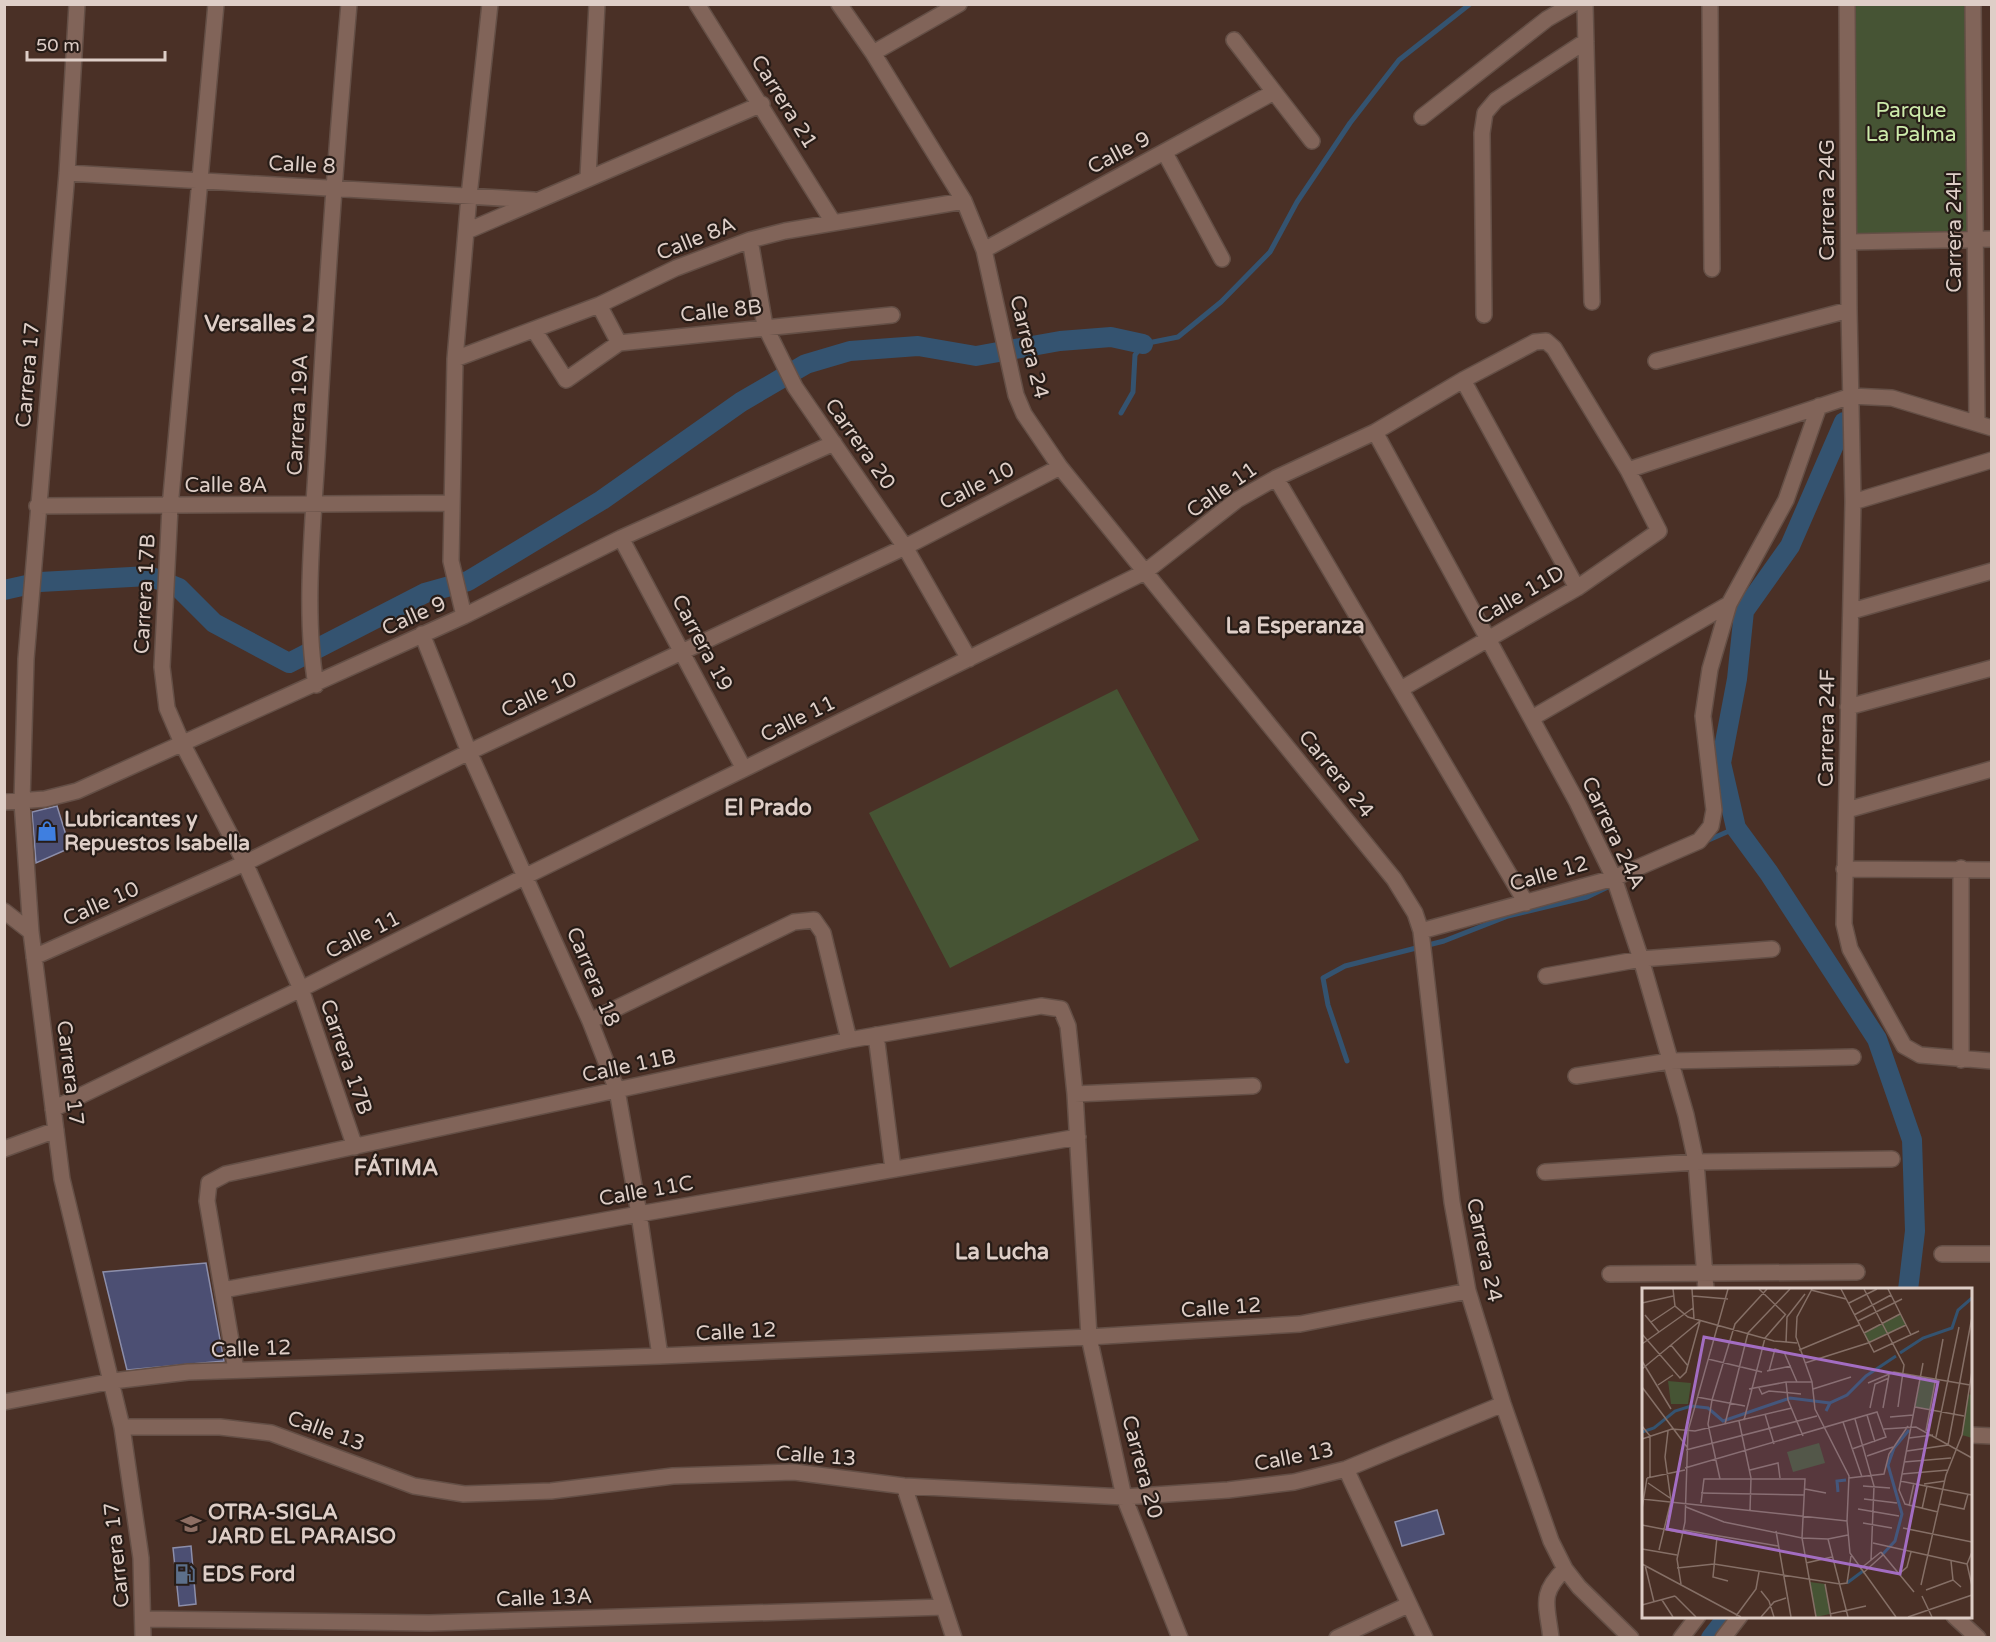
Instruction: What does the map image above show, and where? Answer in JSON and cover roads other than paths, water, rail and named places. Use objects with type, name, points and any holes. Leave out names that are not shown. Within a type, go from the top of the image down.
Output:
[{"type":"street","name":"Carrera 17","points":[[77,4],[67,173],[37,506],[22,802],[31,932],[62,1179],[79,1256],[113,1381],[122,1427],[141,1558],[145,1619],[143,1638]]},
{"type":"street","name":"Carrera 17B","points":[[216,4],[170,507],[162,667],[167,708],[182,743],[244,863],[301,989],[355,1147]]},
{"type":"street","name":"Carrera 19A","points":[[316,685],[310,635],[314,506],[332,188],[349,4]]},
{"type":"street","points":[[464,616],[451,561],[455,359],[469,196],[490,4]]},
{"type":"street","points":[[588,177],[597,4]]},
{"type":"street","name":"Carrera 21","points":[[697,4],[762,104],[833,222]]},
{"type":"street","name":"Carrera 24","points":[[839,4],[873,53],[964,201],[984,250],[1011,376],[1024,414],[1060,467],[1394,879],[1422,936],[1452,1202],[1468,1291],[1503,1404],[1551,1541],[1565,1569],[1579,1587],[1631,1638]]},
{"type":"street","points":[[873,53],[959,4]]},
{"type":"street","points":[[1422,117],[1547,19],[1573,4]]},
{"type":"street","points":[[1585,4],[1592,302]]},
{"type":"street","points":[[1710,4],[1712,269]]},
{"type":"street","name":"Carrera 24G","points":[[1848,4],[1851,396]]},
{"type":"street","name":"Carrera 24H","points":[[1973,4],[1977,422]]},
{"type":"street","points":[[1234,40],[1312,141]]},
{"type":"street","points":[[1484,315],[1482,133],[1485,113],[1496,100],[1586,41]]},
{"type":"street","name":"Calle 9","points":[[984,250],[1274,92]]},
{"type":"street","name":"Calle 8","points":[[467,231],[534,200],[762,104]]},
{"type":"street","points":[[1165,153],[1222,259]]},
{"type":"street","name":"Calle 8","points":[[67,173],[534,200]]},
{"type":"street","name":"Calle 8A","points":[[455,359],[599,305],[676,268],[750,240],[833,222],[964,201]]},
{"type":"street","points":[[1849,242],[1992,239]]},
{"type":"street","name":"Carrera 20","points":[[750,240],[765,327],[795,387],[905,547],[969,659]]},
{"type":"street","points":[[599,305],[619,343]]},
{"type":"street","points":[[1656,361],[1849,310]]},
{"type":"street","name":"Calle 8B","points":[[534,330],[566,380],[619,343],[892,315]]},
{"type":"street","name":"Calle 11","points":[[53,1109],[1145,572],[1237,500],[1276,478],[1375,432],[1463,380],[1535,342],[1546,341],[1554,348],[1628,470]]},
{"type":"street","points":[[1463,380],[1577,588]]},
{"type":"street","points":[[1628,470],[1851,396],[1892,398],[1992,428]]},
{"type":"street","name":"Carrera 24F","points":[[1851,396],[1852,611],[1844,924],[1850,949],[1904,1046],[1920,1055],[1961,1060]]},
{"type":"street","points":[[1532,718],[1729,604],[1786,500],[1819,406]]},
{"type":"street","name":"Carrera 24A","points":[[1375,432],[1487,640],[1532,718],[1614,878],[1671,1061],[1696,1162],[1706,1288]]},
{"type":"street","name":"Calle 9","points":[[4,802],[22,802],[77,791],[316,685],[464,616],[621,538],[834,443]]},
{"type":"street","points":[[1853,501],[1992,460]]},
{"type":"street","name":"Calle 10","points":[[34,957],[244,863],[682,650],[905,547],[1060,467]]},
{"type":"street","name":"Calle 11D","points":[[1401,689],[1577,588],[1659,531],[1628,470]]},
{"type":"street","points":[[1276,478],[1527,903]]},
{"type":"street","name":"Calle 8A","points":[[37,506],[314,506],[452,503]]},
{"type":"street","name":"Carrera 19","points":[[621,538],[744,769]]},
{"type":"street","points":[[1852,611],[1992,571]]},
{"type":"street","name":"Calle 12","points":[[1422,936],[1614,878],[1699,841],[1711,826],[1714,810],[1702,716],[1710,669],[1729,604]]},
{"type":"street","name":"Carrera 18","points":[[422,634],[469,752],[590,1021],[617,1090],[639,1214],[660,1356]]},
{"type":"street","points":[[1848,707],[1992,668]]},
{"type":"street","points":[[1847,810],[1992,769]]},
{"type":"street","points":[[1961,868],[1961,1060],[1992,1061]]},
{"type":"street","points":[[1844,869],[1992,870]]},
{"type":"street","points":[[4,911],[31,932]]},
{"type":"street","points":[[590,1021],[794,922],[814,920],[823,933],[849,1040]]},
{"type":"street","points":[[1546,976],[1641,959],[1772,949]]},
{"type":"street","name":"Calle 11B","points":[[223,1290],[207,1201],[209,1183],[226,1174],[849,1040],[1041,1006],[1061,1010]]},
{"type":"street","name":"Carrera 20","points":[[1061,1010],[1068,1026],[1075,1094],[1089,1337],[1124,1497],[1180,1638]]},
{"type":"street","points":[[876,1035],[893,1168]]},
{"type":"street","points":[[1576,1076],[1671,1061],[1853,1057]]},
{"type":"street","points":[[1075,1094],[1253,1086]]},
{"type":"street","points":[[4,1149],[56,1130]]},
{"type":"street","name":"Calle 11C","points":[[223,1290],[893,1168],[1078,1137]]},
{"type":"street","points":[[1545,1172],[1696,1162],[1892,1159]]},
{"type":"street","points":[[1942,1254],[1992,1254]]},
{"type":"street","points":[[1610,1274],[1857,1272]]},
{"type":"street","points":[[223,1290],[236,1370]]},
{"type":"street","name":"Calle 12","points":[[4,1402],[113,1381],[188,1372],[660,1356],[1089,1337],[1300,1324],[1468,1291]]},
{"type":"street","name":"Calle 13","points":[[122,1427],[220,1427],[271,1433],[414,1486],[464,1494],[551,1491],[673,1476],[794,1472],[904,1486],[1124,1497],[1228,1490],[1294,1482],[1346,1469],[1503,1404]]},
{"type":"street","points":[[1972,1435],[1992,1436]]},
{"type":"street","points":[[1346,1469],[1425,1638]]},
{"type":"street","points":[[904,1486],[954,1638]]},
{"type":"street","points":[[1551,1638],[1546,1599],[1548,1588],[1565,1569]]},
{"type":"street","points":[[1337,1638],[1408,1605]]},
{"type":"street","name":"Calle 13A","points":[[145,1619],[430,1630],[944,1607]]},
{"type":"street","points":[[1681,1638],[1697,1618]]},
{"type":"street","points":[[1723,1638],[1739,1618]]},
{"type":"street","points":[[1955,1618],[1978,1638]]},
{"type":"street","points":[[1986,1638],[1992,1631]]},
{"type":"waterway","points":[[1121,413],[1133,392],[1135,355],[1143,344],[1178,337],[1221,302],[1270,252],[1297,202],[1350,123],[1399,60],[1470,4]]},
{"type":"waterway","points":[[4,590],[40,582],[149,576],[179,588],[214,623],[289,663],[425,593],[468,581],[602,500],[741,402],[806,364],[850,351],[918,346],[976,356],[1060,341],[1111,337],[1143,344]]},
{"type":"waterway","points":[[1844,422],[1790,546],[1744,611],[1737,679],[1721,763],[1736,828],[1769,873],[1877,1039],[1912,1140],[1915,1231],[1908,1288]]},
{"type":"waterway","points":[[1704,842],[1736,828]]},
{"type":"waterway","points":[[1347,1061],[1328,1005],[1323,978],[1345,966],[1444,941],[1508,916],[1587,897],[1612,885]]},
{"type":"waterway","points":[[1711,1638],[1726,1618]]},
{"type":"place","name":"Lubricantes y Repuestos Isabella","points":[[47,831]]},
{"type":"place","name":"OTRA-SIGLA JARD EL PARAISO","points":[[191,1524]]},
{"type":"place","name":"EDS Ford","points":[[185,1574]]},
{"type":"district","name":"Versalles 2","points":[[260,324]]},
{"type":"district","name":"La Esperanza","points":[[1295,626]]},
{"type":"district","name":"El Prado","points":[[768,808]]},
{"type":"district","name":"FÁTIMA","points":[[396,1168]]},
{"type":"district","name":"La Lucha","points":[[1002,1252]]},
{"type":"park label","name":"Parque La Palma","points":[[1911,122]]}]
